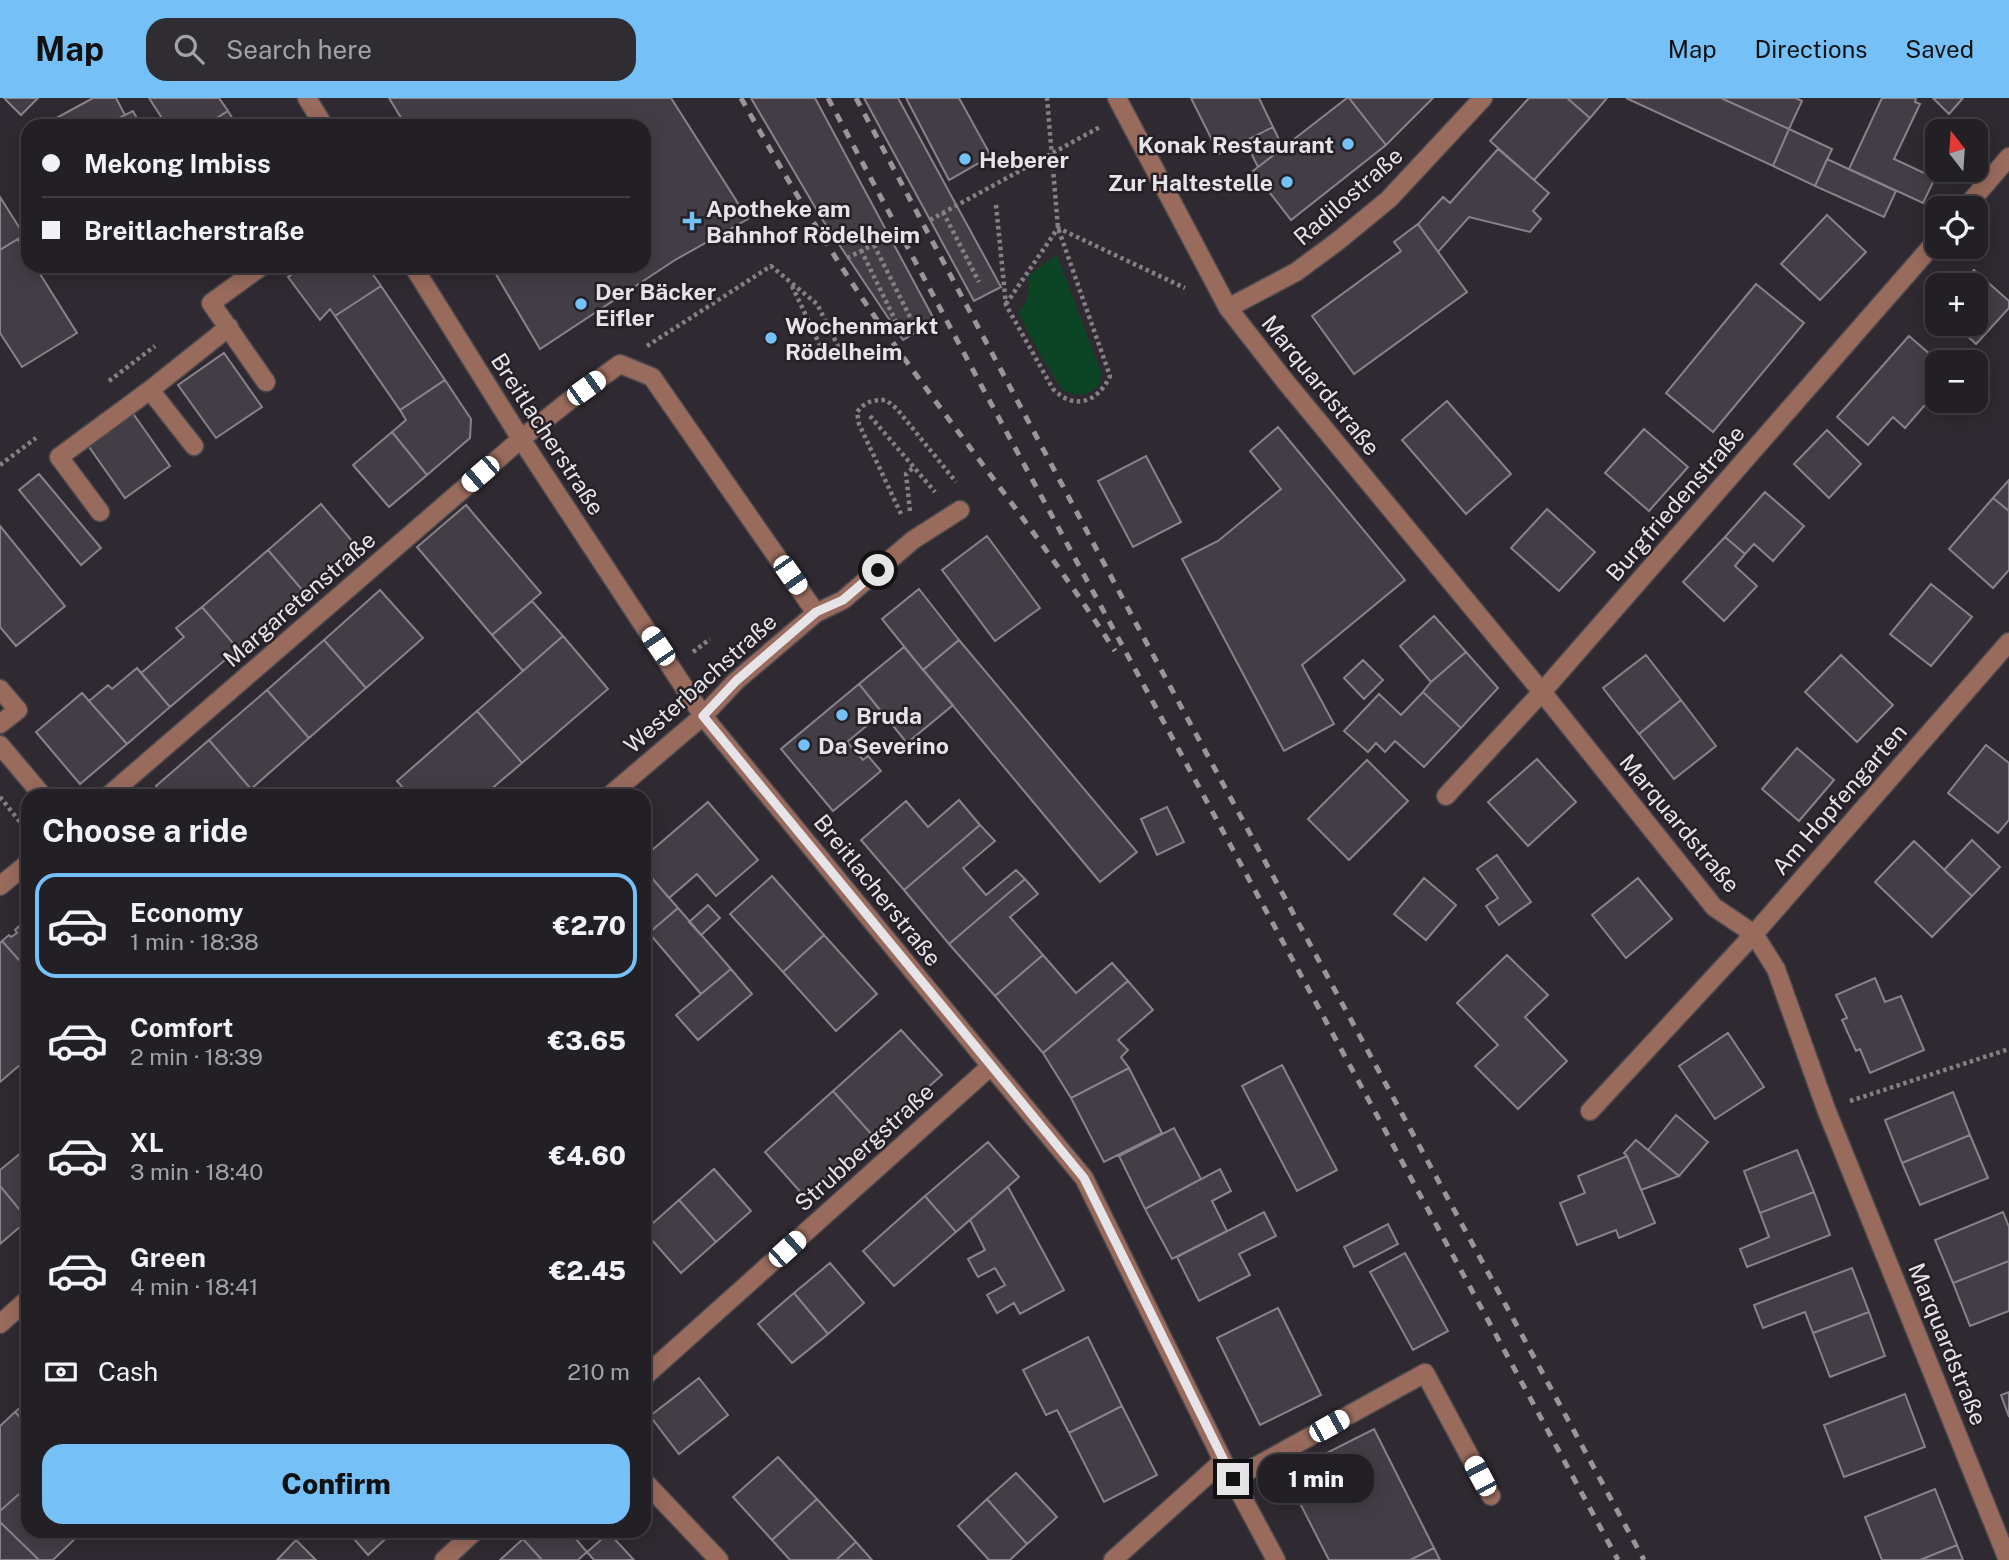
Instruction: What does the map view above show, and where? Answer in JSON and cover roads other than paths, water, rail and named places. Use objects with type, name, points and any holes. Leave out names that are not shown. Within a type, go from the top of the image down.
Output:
[{"type":"street","points":[[307,98],[320,119]]},
{"type":"street","name":"Radilostraße","points":[[1228,308],[1296,272],[1379,208],[1423,165],[1483,98]]},
{"type":"street","name":"Marquardstraße","points":[[1121,105],[1228,308],[1284,381],[1542,692],[1714,906],[1754,933],[1776,969],[1826,1109],[2008,1560]]},
{"type":"street","points":[[1976,196],[2009,158]]},
{"type":"street","name":"Burgfriedenstraße","points":[[1446,796],[1542,692],[1925,254]]},
{"type":"street","points":[[252,273],[211,303],[266,382]]},
{"type":"street","name":"Breitlacherstraße","points":[[417,273],[521,439],[703,716],[1084,1178],[1223,1461],[1276,1560]]},
{"type":"street","points":[[100,512],[58,457],[150,390],[229,327]]},
{"type":"street","name":"Margaretenstraße","points":[[116,789],[521,439],[620,364],[652,377],[816,612]]},
{"type":"street","points":[[150,390],[194,446]]},
{"type":"street","name":"Westerbachstraße","points":[[617,789],[703,716],[736,681],[816,612],[843,600],[962,501]]},
{"type":"street","name":"Am Hopfengarten","points":[[1590,1111],[1754,933],[2009,642]]},
{"type":"street","points":[[0,689],[18,710],[0,724]]},
{"type":"street","points":[[0,745],[37,789]]},
{"type":"street","points":[[0,886],[21,869]]},
{"type":"street","name":"Strubbergstraße","points":[[651,1371],[991,1066]]},
{"type":"street","points":[[0,1324],[21,1305]]},
{"type":"street","points":[[1233,1479],[1425,1373],[1491,1496]]},
{"type":"street","points":[[1113,1560],[1223,1461]]},
{"type":"street","points":[[651,1488],[719,1560]]},
{"type":"street","points":[[444,1560],[468,1538]]},
{"type":"railway","points":[[741,98],[826,242],[887,335],[1052,559],[1115,651]]},
{"type":"railway","points":[[828,98],[1618,1560]]},
{"type":"railway","points":[[856,98],[1139,629],[1644,1560]]},
{"type":"place","name":"Konak Restaurant","points":[[1348,144]]},
{"type":"place","name":"Heberer","points":[[965,159]]},
{"type":"place","name":"Zur Haltestelle","points":[[1287,182]]},
{"type":"place","name":"Apotheke am Bahnhof Rödelheim","points":[[692,221]]},
{"type":"place","name":"Der Bäcker Eifler","points":[[581,304]]},
{"type":"place","name":"Wochenmarkt Rödelheim","points":[[771,338]]},
{"type":"place","name":"Bruda","points":[[842,715]]},
{"type":"place","name":"Da Severino","points":[[804,745]]}]
